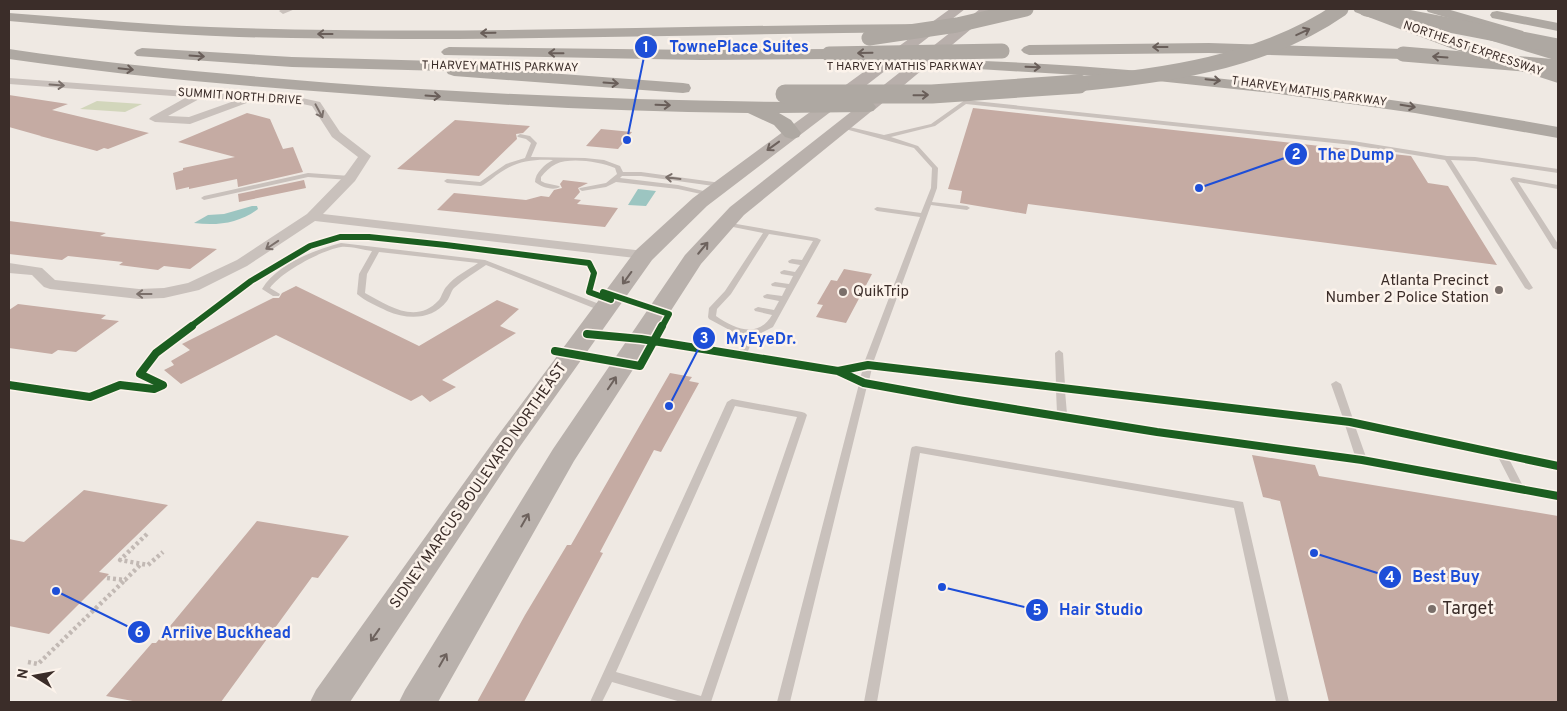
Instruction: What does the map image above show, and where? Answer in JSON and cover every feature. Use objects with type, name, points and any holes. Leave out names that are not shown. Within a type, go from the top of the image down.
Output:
[{"type":"highway","points":[[605,54],[733,49],[957,24],[1026,9]]},
{"type":"highway","points":[[9,54],[133,70],[443,97],[510,101],[747,100],[785,94],[878,95],[990,92],[1078,85],[1144,76],[1203,65],[1281,42],[1321,24],[1340,9]]},
{"type":"highway","name":"NORTHEAST EXPRESSWAY","points":[[1360,9],[1458,46],[1558,78]]},
{"type":"highway","points":[[1366,9],[1558,45]]},
{"type":"highway","points":[[1390,9],[1558,63]]},
{"type":"highway","points":[[1405,9],[1430,12],[1558,56]]},
{"type":"highway","points":[[1468,9],[1558,28]]},
{"type":"highway","points":[[1501,9],[1558,20]]},
{"type":"highway","name":"NORTHEAST EXPRESSWAY","points":[[1430,12],[1558,45]]},
{"type":"highway","points":[[9,17],[155,29],[288,34],[926,32],[937,50]]},
{"type":"highway","points":[[9,25],[190,40],[378,49]]},
{"type":"highway","points":[[9,41],[54,45]]},
{"type":"highway","name":"T HARVEY MATHIS PARKWAY","points":[[433,51],[605,54],[829,54],[1209,48],[1402,54],[1558,67]]},
{"type":"highway","name":"T HARVEY MATHIS PARKWAY","points":[[127,52],[370,64],[570,68],[984,66],[1108,71],[1266,86],[1378,101],[1558,133]]},
{"type":"highway","points":[[370,64],[696,89]]},
{"type":"highway","points":[[747,100],[834,117]]},
{"type":"highway","points":[[747,100],[779,119],[788,126],[792,133]]},
{"type":"main road","name":"SIDNEY MARCUS BOULEVARD NORTHEAST","points":[[418,702],[563,456],[693,260],[724,224],[762,190],[834,117],[926,32],[958,9]]},
{"type":"main road","name":"SIDNEY MARCUS BOULEVARD NORTHEAST","points":[[329,702],[506,445],[644,255],[716,190],[792,133],[867,106],[988,9]]},
{"type":"street","name":"SUMMIT NORTH DRIVE","points":[[9,81],[199,95],[293,99],[316,104],[326,125],[365,156],[350,178],[312,217],[242,263],[192,287],[164,293],[139,294],[50,284],[37,271],[9,268]]},
{"type":"street","points":[[199,95],[155,119],[190,121],[255,97]]},
{"type":"street","points":[[312,217],[644,255]]},
{"type":"lane","points":[[884,137],[933,125],[965,102],[1353,143],[1447,158],[1475,159],[1558,171]]},
{"type":"lane","points":[[783,702],[868,365],[934,188],[935,168],[916,148],[834,117]]},
{"type":"lane","points":[[520,136],[528,137],[534,143],[528,158]]},
{"type":"lane","points":[[447,181],[481,184],[498,169],[528,158],[610,163],[618,167],[618,177]]},
{"type":"lane","points":[[1447,158],[1530,288]]},
{"type":"lane","points":[[557,187],[543,185],[538,182],[538,177],[551,163],[562,159]]},
{"type":"lane","points":[[582,189],[607,185],[618,177],[641,174],[716,190]]},
{"type":"lane","points":[[204,198],[308,175],[350,178]]},
{"type":"lane","points":[[618,177],[678,187],[716,190]]},
{"type":"lane","points":[[1557,248],[1513,179],[1558,187]]},
{"type":"lane","points":[[928,203],[967,208]]},
{"type":"lane","points":[[877,209],[924,215]]},
{"type":"lane","points":[[724,224],[817,240],[770,324],[756,332],[740,332],[719,323],[712,317],[713,308],[730,289],[767,232]]},
{"type":"lane","points":[[276,294],[266,289],[268,284],[312,254],[341,245],[485,262],[605,309]]},
{"type":"lane","points":[[377,249],[362,274],[361,294],[398,314],[410,315],[432,310],[444,299],[450,287],[485,262]]},
{"type":"lane","points":[[754,254],[765,256]]},
{"type":"lane","points":[[792,261],[804,263]]},
{"type":"lane","points":[[746,265],[756,267]]},
{"type":"lane","points":[[784,272],[798,275]]},
{"type":"lane","points":[[738,276],[748,278]]},
{"type":"lane","points":[[775,284],[791,288]]},
{"type":"lane","points":[[730,289],[739,291]]},
{"type":"lane","points":[[767,296],[784,299]]},
{"type":"lane","points":[[719,301],[730,304]]},
{"type":"lane","points":[[758,309],[776,313]]},
{"type":"lane","points":[[740,332],[746,340],[741,357]]},
{"type":"lane","points":[[587,334],[641,340],[838,371],[864,383],[1157,432],[1362,460],[1558,496]]},
{"type":"lane","points":[[1059,353],[1062,416]]},
{"type":"lane","points":[[838,371],[868,365],[1350,422],[1558,466]]},
{"type":"lane","points":[[1336,384],[1362,460]]},
{"type":"lane","points":[[596,702],[732,402],[802,415],[705,702]]},
{"type":"lane","points":[[870,702],[916,449],[1239,505],[1282,702]]},
{"type":"lane","points":[[1501,453],[1519,488]]},
{"type":"lane","points":[[608,675],[701,702]]},
{"type":"path","points":[[147,534],[120,560],[148,565],[162,552]]},
{"type":"path","points":[[28,662],[38,664],[140,565]]},
{"type":"path","points":[[108,578],[125,580]]},
{"type":"green space","points":[[97,101],[142,104],[125,112],[80,109]]},
{"type":"water","points":[[638,189],[656,191],[646,206],[628,205]]},
{"type":"water","points":[[257,206],[258,209],[243,218],[220,224],[194,223],[208,215],[224,214]]},
{"type":"building","points":[[9,95],[68,104],[52,110],[149,133],[108,149],[104,148],[97,151],[40,136],[9,127]]},
{"type":"building","points":[[973,108],[1411,156],[1428,183],[1448,186],[1497,265],[1028,204],[1026,214],[960,203],[962,191],[948,189]]},
{"type":"building","points":[[247,113],[270,119],[283,149],[293,147],[303,172],[238,187],[237,179],[176,190],[173,173],[183,170],[183,168],[235,157],[178,142]]},
{"type":"building","points":[[455,120],[530,126],[523,133],[516,134],[517,139],[479,176],[397,169]]},
{"type":"building","points":[[601,129],[632,132],[618,149],[586,146]]},
{"type":"building","points":[[304,180],[306,188],[239,202],[238,194]]},
{"type":"building","points":[[563,180],[588,183],[578,188],[580,192],[574,199],[581,200],[577,204],[618,208],[605,227],[437,210],[454,193],[526,200],[541,196],[549,197],[554,190],[562,188],[560,184]]},
{"type":"building","points":[[9,221],[106,233],[100,236],[217,249],[190,269],[164,266],[158,270],[119,265],[123,262],[68,256],[62,260],[9,254]]},
{"type":"building","name":"QuikTrip","points":[[844,269],[872,274],[846,323],[816,317],[823,305],[817,304],[831,280],[837,281]]},
{"type":"building","points":[[296,286],[419,346],[497,300],[519,309],[500,326],[516,333],[442,380],[456,387],[430,402],[422,395],[411,401],[276,335],[181,384],[164,370],[174,365],[171,361],[190,350],[182,344],[273,298],[279,298],[282,293]]},
{"type":"building","points":[[18,304],[106,315],[101,319],[119,321],[76,352],[58,350],[52,354],[9,348],[9,310]]},
{"type":"building","points":[[670,373],[692,377],[689,381],[699,383],[661,452],[654,450],[600,552],[603,553],[524,702],[477,702],[525,615],[567,545],[571,545]]},
{"type":"building","name":"Target","points":[[1252,455],[1315,465],[1319,476],[1558,516],[1558,702],[1329,702],[1280,501],[1263,497]]},
{"type":"building","points":[[84,490],[168,505],[99,572],[109,574],[49,634],[9,626],[9,539],[24,542]]},
{"type":"building","points":[[257,521],[349,536],[318,578],[312,577],[221,702],[138,702],[106,696],[152,643],[156,643]]},
{"type":"cycle path","points":[[9,385],[90,397],[120,385],[154,389],[163,385],[140,374],[156,353],[251,281],[310,246],[340,237],[369,237],[446,245],[589,263],[594,273],[589,292],[611,300]]},
{"type":"cycle path","points":[[555,351],[640,366],[669,314],[603,292]]},
{"type":"cycle path","points":[[587,334],[641,339],[838,371],[864,383],[958,400],[1157,432],[1362,460],[1558,496]]},
{"type":"cycle path","points":[[838,371],[868,365],[1350,422],[1558,466]]},
{"type":"place","name":"TownePlace Suites","points":[[627,140]]},
{"type":"place","name":"The Dump","points":[[1199,188]]},
{"type":"place","name":"Atlanta Precinct Number 2 Police Station","points":[[1499,290]]},
{"type":"place","name":"QuikTrip","points":[[843,292]]},
{"type":"place","name":"MyEyeDr.","points":[[669,406]]},
{"type":"place","name":"Best Buy","points":[[1314,553]]},
{"type":"place","name":"Hair Studio","points":[[942,587]]},
{"type":"place","name":"Arriive Buckhead","points":[[56,591]]},
{"type":"place","name":"Target","points":[[1432,609]]}]
